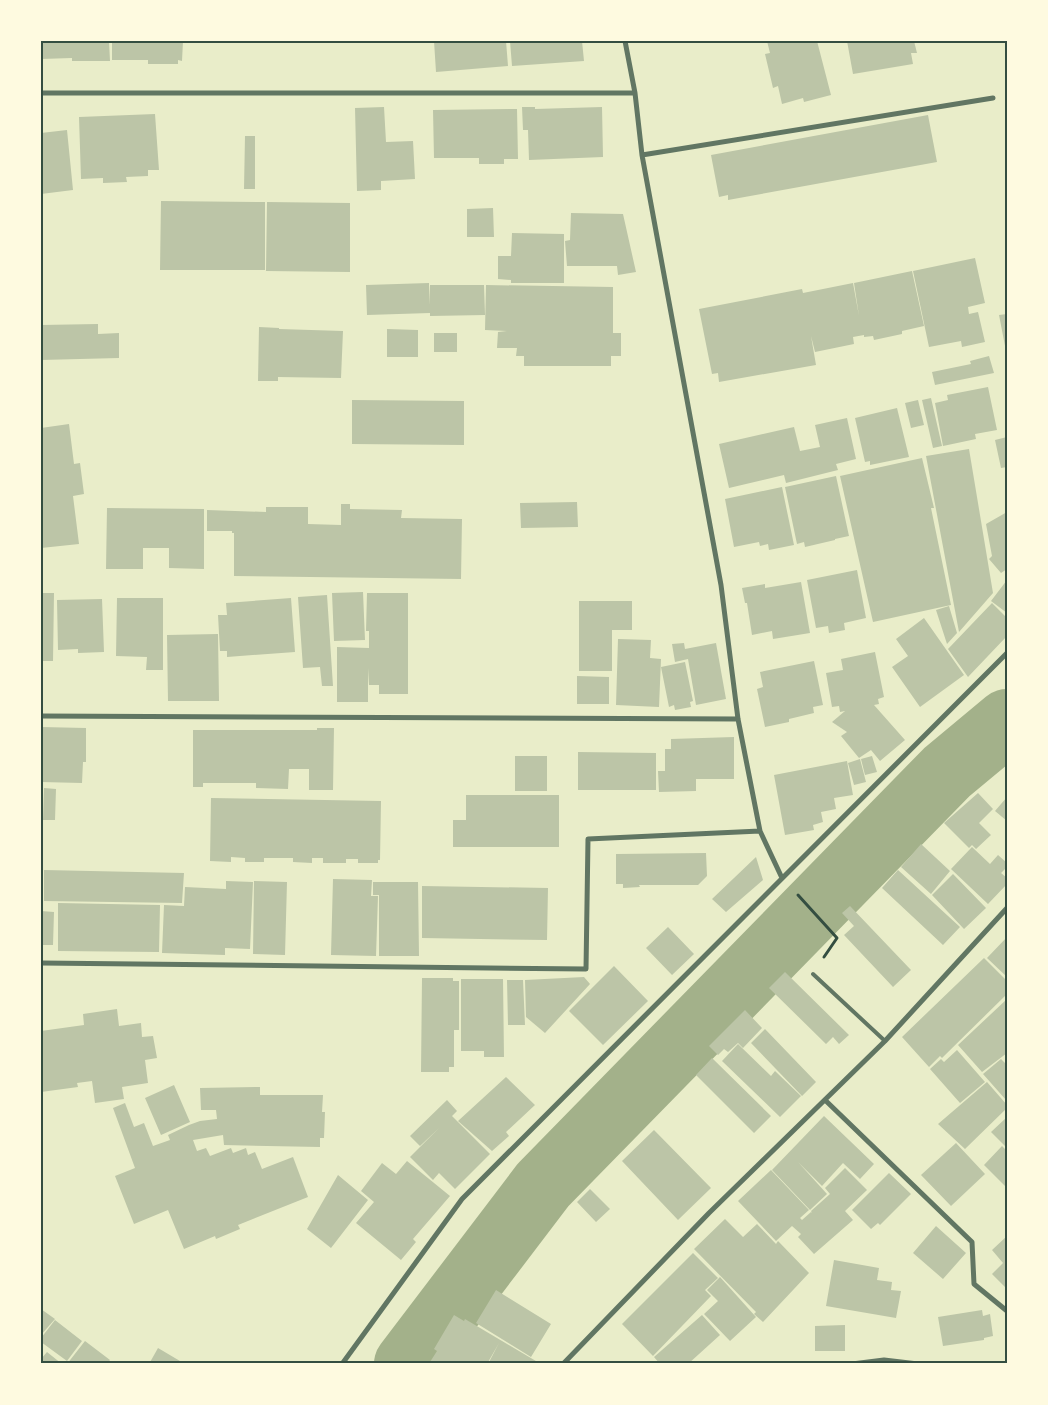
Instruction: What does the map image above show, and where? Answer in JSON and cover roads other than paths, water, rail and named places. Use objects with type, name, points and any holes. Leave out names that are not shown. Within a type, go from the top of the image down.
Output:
[{"type":"street","points":[[626,41],[635,93],[642,155],[721,585],[738,719],[760,831],[782,878]]},
{"type":"street","points":[[41,93],[635,93]]},
{"type":"street","points":[[642,155],[993,98]]},
{"type":"street","points":[[342,1364],[462,1199],[1007,653]]},
{"type":"street","points":[[41,716],[738,719]]},
{"type":"street","points":[[41,963],[586,969],[588,839],[760,831]]},
{"type":"street","points":[[563,1364],[709,1213],[885,1041],[1007,908]]},
{"type":"street","points":[[825,1100],[972,1242],[974,1284],[1007,1311]]},
{"type":"street","points":[[852,1364],[884,1360],[918,1364]]},
{"type":"lane","points":[[813,974],[885,1041]]},
{"type":"waterway","points":[[407,1364],[543,1185],[947,772],[1007,722]]}]
